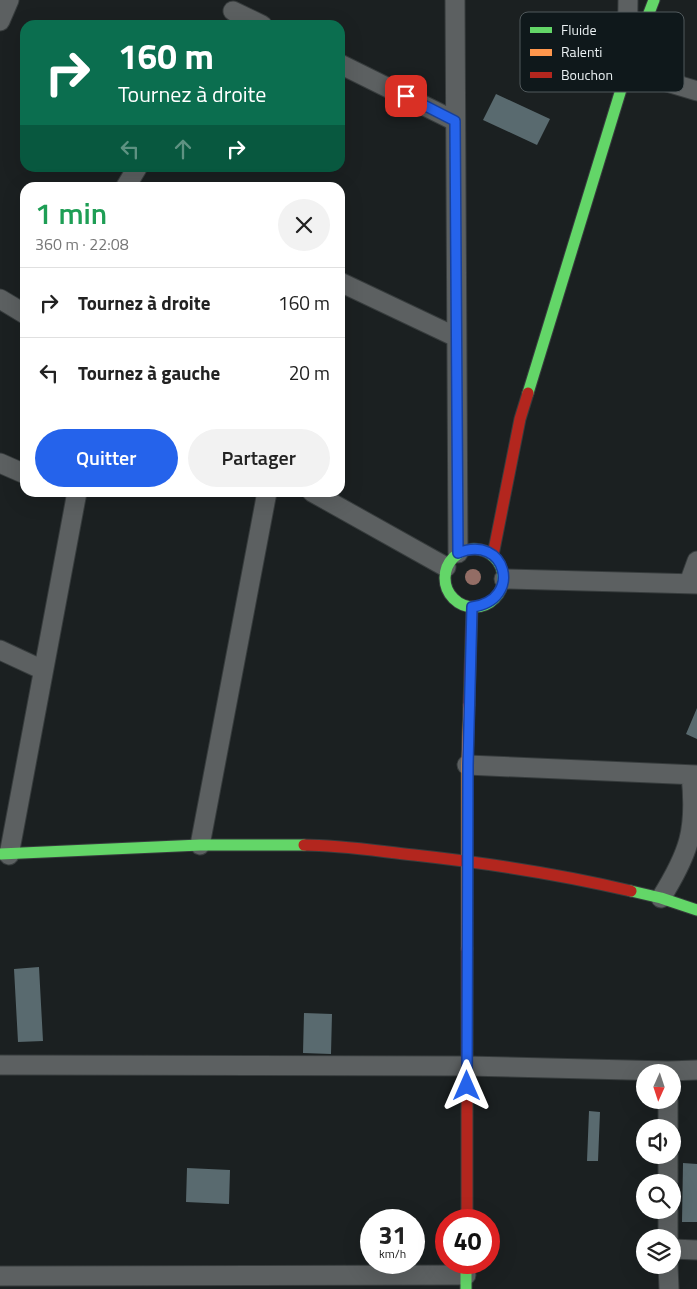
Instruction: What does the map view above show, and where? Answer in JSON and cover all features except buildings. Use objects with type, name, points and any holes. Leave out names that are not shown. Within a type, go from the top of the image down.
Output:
[{"type":"street","points":[[0,21],[9,0]]},
{"type":"street","points":[[452,560],[476,548],[493,554],[503,570],[504,579],[502,588],[497,596],[490,602],[472,607],[455,600],[449,594],[444,576],[452,560],[456,337],[456,0]]},
{"type":"street","points":[[649,12],[654,0]]},
{"type":"street","points":[[232,12],[250,20]]},
{"type":"street","points":[[345,66],[455,121]]},
{"type":"street","points":[[684,87],[697,91]]},
{"type":"street","points":[[493,554],[520,418],[620,92]]},
{"type":"street","points":[[345,284],[456,337]]},
{"type":"street","points":[[0,299],[20,311]]},
{"type":"street","points":[[0,463],[20,472]]},
{"type":"street","points":[[72,497],[43,670],[4,854],[200,845],[330,846],[410,853],[579,879],[661,898],[697,910]]},
{"type":"street","points":[[200,845],[266,497]]},
{"type":"street","points":[[322,497],[452,560]]},
{"type":"street","points":[[504,579],[693,583],[697,561]]},
{"type":"street","points":[[466,1209],[467,861],[472,607]]},
{"type":"street","points":[[0,650],[43,670]]},
{"type":"street","points":[[468,765],[694,775],[697,815],[694,837],[684,860],[661,898]]},
{"type":"street","points":[[0,1065],[467,1066],[636,1071]]},
{"type":"street","points":[[681,1071],[697,1070]]},
{"type":"street","points":[[681,1249],[697,1250]]},
{"type":"street","points":[[668,1274],[669,1289]]},
{"type":"street","points":[[0,1276],[466,1275]]},
{"type":"traffic: fast","points":[[649,12],[654,0]]},
{"type":"traffic: fast","points":[[528,393],[620,92]]},
{"type":"traffic: fast","points":[[468,549],[480,549],[495,557],[503,572],[503,578],[503,584],[495,599],[480,607],[468,607],[453,599],[445,584],[445,572],[453,557],[468,549]]},
{"type":"traffic: fast","points":[[0,854],[200,845],[304,845]]},
{"type":"traffic: fast","points":[[631,891],[661,898],[697,910]]},
{"type":"traffic: fast","points":[[466,1274],[466,1289]]},
{"type":"traffic: slow","points":[[467,949],[467,765],[469,705]]},
{"type":"traffic: jam","points":[[493,555],[520,419],[528,393]]},
{"type":"traffic: jam","points":[[469,705],[472,607]]},
{"type":"traffic: jam","points":[[304,845],[359,848],[496,865],[577,879],[631,891]]},
{"type":"traffic: jam","points":[[467,949],[467,1209]]},
{"type":"route","points":[[406,96],[455,121],[458,553],[466,549],[476,548],[493,554],[503,570],[504,579],[502,588],[497,596],[482,606],[472,607],[468,765],[467,1086]]}]
